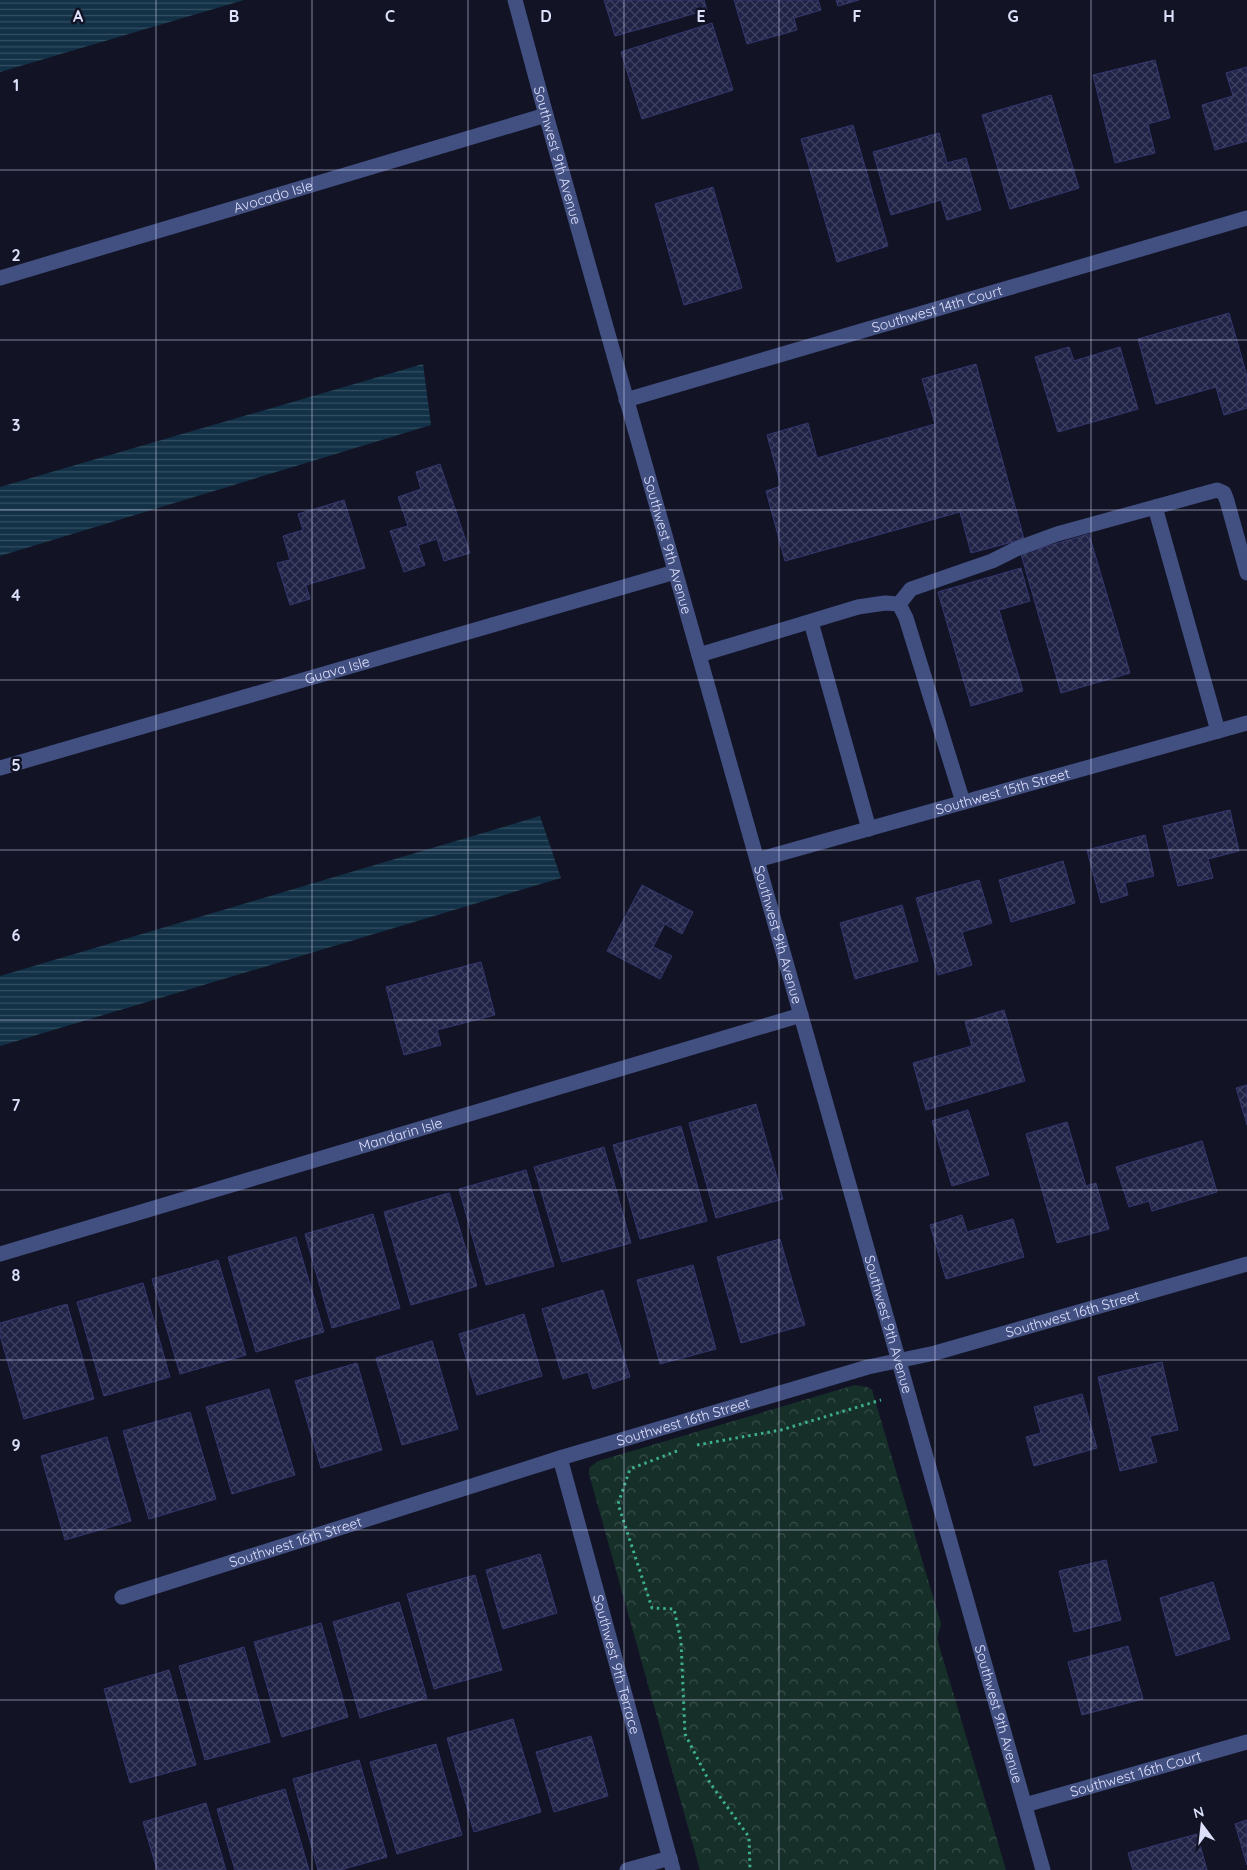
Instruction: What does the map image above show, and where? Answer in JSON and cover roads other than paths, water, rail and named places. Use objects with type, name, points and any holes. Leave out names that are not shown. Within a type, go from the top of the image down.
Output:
[{"type":"street","name":"Southwest 9th Avenue","points":[[515,0],[626,400],[1043,1870]]},
{"type":"street","name":"Avocado Isle","points":[[0,278],[546,115]]},
{"type":"street","name":"Southwest 14th Court","points":[[626,400],[1247,218]]},
{"type":"street","points":[[898,604],[911,589],[992,561],[1016,549],[1057,534],[1217,490],[1224,493],[1228,500],[1247,573]]},
{"type":"street","points":[[1155,507],[1218,731]]},
{"type":"street","name":"Guava Isle","points":[[0,768],[675,572]]},
{"type":"street","points":[[699,655],[858,607],[885,603],[898,604]]},
{"type":"street","points":[[898,604],[906,618],[963,802]]},
{"type":"street","points":[[811,622],[869,829]]},
{"type":"street","name":"Southwest 15th Street","points":[[757,860],[1247,723]]},
{"type":"street","name":"Mandarin Isle","points":[[0,1254],[801,1015]]},
{"type":"street","name":"Southwest 16th Street","points":[[122,1597],[560,1458],[868,1367],[944,1350],[1247,1264]]},
{"type":"street","name":"Southwest 9th Terrace","points":[[560,1458],[672,1864]]},
{"type":"street","name":"Southwest 16th Court","points":[[1025,1805],[1247,1742]]},
{"type":"street","points":[[628,1870],[672,1864]]},
{"type":"water","points":[[0,0],[244,0],[0,72]]},
{"type":"water","points":[[423,364],[431,425],[0,556],[0,487]]},
{"type":"water","points":[[540,816],[561,878],[0,1046],[0,976]]}]
